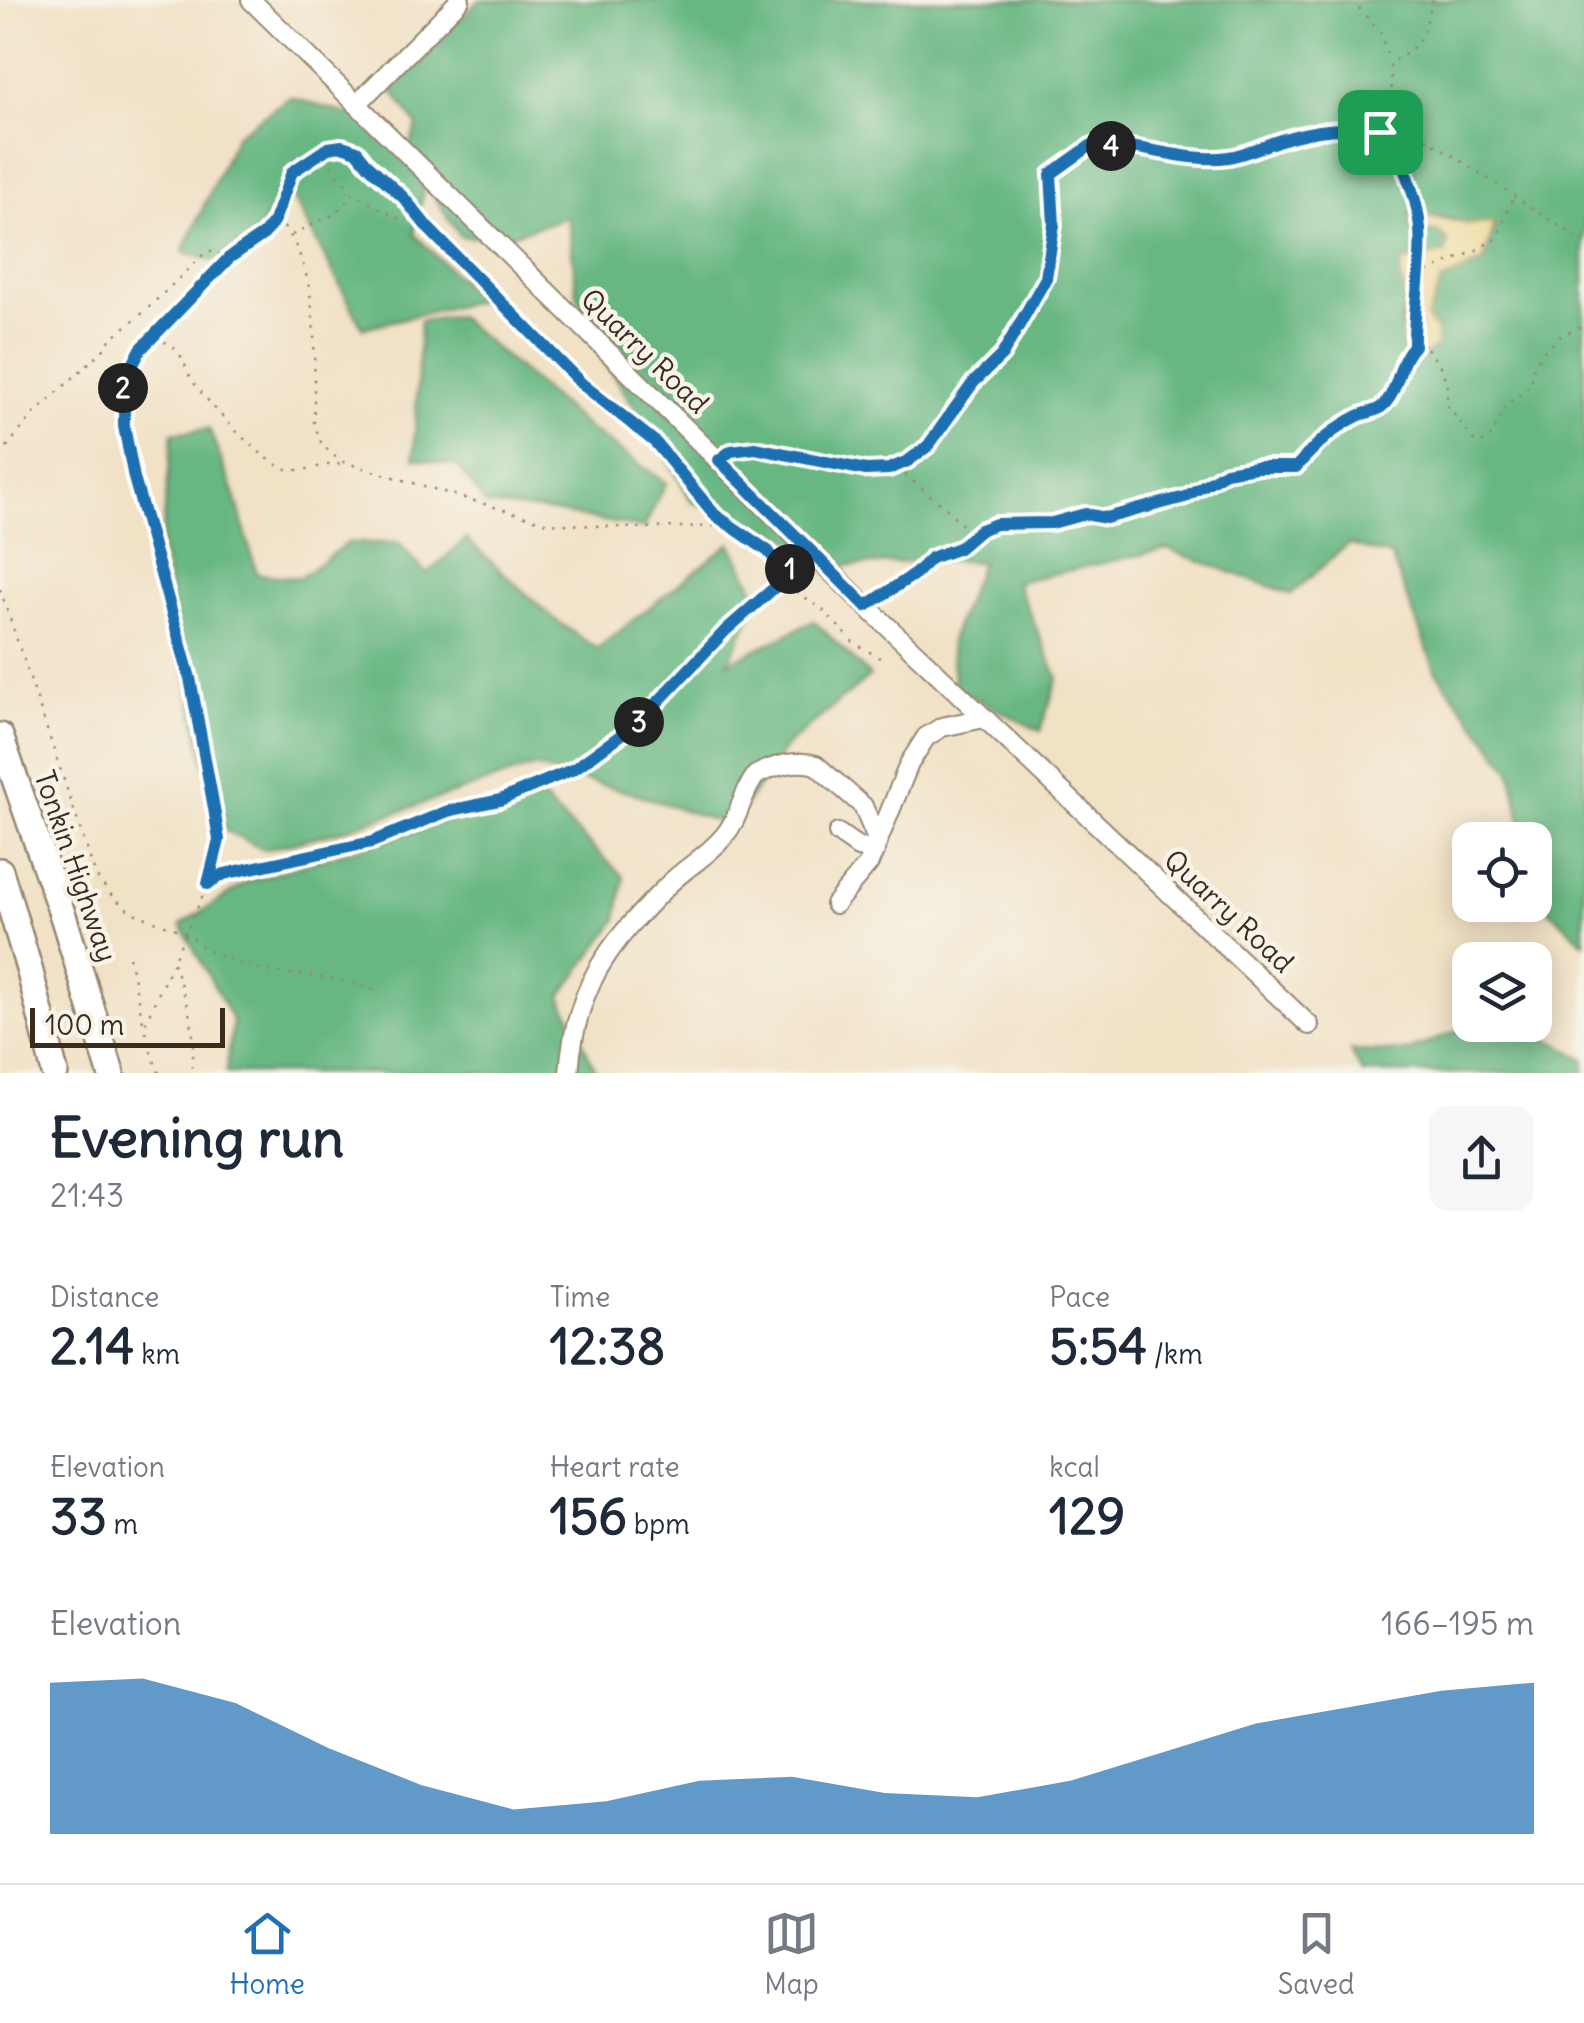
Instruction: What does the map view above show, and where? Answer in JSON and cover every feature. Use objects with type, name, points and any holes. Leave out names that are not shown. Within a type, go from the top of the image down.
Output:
[{"type":"highway","name":"Tonkin Highway","points":[[0,736],[64,919],[112,1073]]},
{"type":"highway","points":[[0,871],[55,1073]]},
{"type":"street","name":"Quarry Road","points":[[251,0],[866,606],[1309,1025]]},
{"type":"street","points":[[357,104],[460,0]]},
{"type":"street","points":[[835,904],[861,875],[909,764],[926,737],[942,727],[984,718]]},
{"type":"street","points":[[569,1073],[582,1001],[601,959],[666,886],[704,858],[722,838],[756,775],[786,764],[816,765],[862,806],[876,847]]},
{"type":"street","points":[[838,833],[858,847],[876,847]]},
{"type":"path","points":[[1352,0],[1381,33],[1390,62],[1394,128]]},
{"type":"path","points":[[1390,62],[1415,48],[1426,28],[1433,0]]},
{"type":"path","points":[[719,460],[731,451],[755,448],[866,470],[896,466],[928,446],[973,383],[1002,355],[1046,278],[1054,225],[1051,174],[1096,144],[1198,157],[1229,156],[1285,138],[1340,128],[1389,132],[1394,128]]},
{"type":"path","points":[[1394,128],[1420,134],[1584,242]]},
{"type":"path","points":[[866,606],[915,574],[931,558],[959,548],[996,524],[1052,523],[1085,514],[1106,518],[1185,497],[1226,472],[1296,467],[1316,444],[1356,417],[1380,408],[1392,393],[1406,353],[1414,346],[1420,228],[1412,192],[1389,132]]},
{"type":"path","points":[[144,1028],[208,884],[219,840],[190,678],[155,562],[124,426],[123,392],[128,370],[151,340],[225,262],[264,234],[276,218],[292,172],[320,152],[342,146],[357,151],[582,384],[655,442],[704,504],[727,526],[768,551],[781,567],[788,585],[825,612],[853,642],[880,658]]},
{"type":"path","points":[[320,152],[350,192],[397,218],[422,220]]},
{"type":"path","points":[[291,236],[344,207],[350,192]]},
{"type":"path","points":[[1416,277],[1497,238],[1513,196]]},
{"type":"path","points":[[276,218],[291,236],[307,267],[315,432],[328,453],[348,464],[548,524],[632,528],[727,526]]},
{"type":"path","points":[[0,455],[111,338],[206,252],[216,250],[225,262]]},
{"type":"path","points":[[1414,346],[1426,348],[1440,366],[1447,383],[1447,405],[1466,433],[1484,444],[1506,406],[1531,384],[1534,366],[1544,351],[1559,337],[1584,325]]},
{"type":"path","points":[[151,340],[172,345],[190,380],[227,422],[272,462],[295,470],[348,464]]},
{"type":"path","points":[[896,466],[948,509],[973,536]]},
{"type":"path","points":[[208,884],[224,874],[372,842],[448,811],[500,800],[574,769],[639,722],[726,630],[812,552]]},
{"type":"path","points":[[0,589],[96,876],[103,887],[131,912],[186,934],[206,949],[252,966],[376,990]]},
{"type":"path","points":[[129,958],[144,1028],[159,1073]]},
{"type":"path","points":[[172,960],[194,1034],[196,1047],[190,1073]]},
{"type":"green space","points":[[479,0],[1584,0],[1584,943],[1552,913],[1552,822],[1521,822],[1511,770],[1436,672],[1391,556],[1348,544],[1291,594],[1167,549],[1016,582],[1058,678],[1040,731],[955,688],[950,641],[981,562],[941,560],[843,566],[764,527],[692,502],[599,353],[577,295],[568,217],[501,238],[460,236],[425,183],[414,234],[480,300],[363,328],[293,198],[289,173],[260,231],[213,261],[183,252],[236,135],[290,97],[371,121],[406,159],[417,125],[392,90]],"holes":[[[1434,215],[1471,224],[1495,223],[1484,261],[1441,281],[1427,319],[1400,327],[1405,297],[1402,262],[1446,253],[1448,242],[1431,229]]]},
{"type":"green space","points":[[457,316],[589,429],[666,483],[644,528],[542,510],[486,505],[458,466],[414,458],[420,321]]},
{"type":"green space","points":[[209,429],[235,496],[257,574],[300,578],[347,543],[399,543],[427,574],[466,539],[553,618],[597,649],[731,543],[759,598],[728,663],[814,621],[870,676],[787,745],[731,826],[636,794],[533,767],[343,830],[264,850],[217,826],[161,547],[173,433]]},
{"type":"green space","points":[[537,794],[624,877],[617,920],[561,996],[597,1073],[226,1073],[233,1021],[181,925],[249,881]]},
{"type":"green space","points":[[1452,1033],[1452,1042],[1552,1041],[1584,1059],[1584,1073],[1362,1073],[1351,1051],[1407,1052]]},
{"type":"sand","points":[[1409,214],[1471,224],[1495,223],[1484,261],[1441,282],[1427,319],[1436,330],[1436,347],[1424,355],[1402,347],[1402,262],[1445,253],[1448,242],[1439,232],[1413,230]]},
{"type":"route","points":[[1380,132],[1340,128],[1285,138],[1229,156],[1198,157],[1096,144],[1055,168],[1051,174],[1054,225],[1046,278],[1002,355],[973,383],[928,446],[889,469],[866,470],[755,448],[731,451],[719,460],[812,552],[726,630],[628,732],[574,769],[500,800],[448,811],[372,842],[224,874],[208,884],[219,840],[205,754],[190,678],[134,478],[122,407],[124,382],[141,349],[229,258],[264,234],[274,221],[286,182],[297,165],[328,148],[342,146],[357,151],[594,396],[655,442],[715,515],[776,559],[783,577],[789,570],[812,552],[866,606],[915,574],[931,558],[959,548],[980,530],[996,524],[1052,523],[1085,514],[1106,518],[1185,497],[1226,472],[1296,467],[1316,444],[1356,417],[1380,408],[1392,393],[1406,353],[1414,346],[1420,228],[1412,192],[1389,132],[1380,132]]}]
